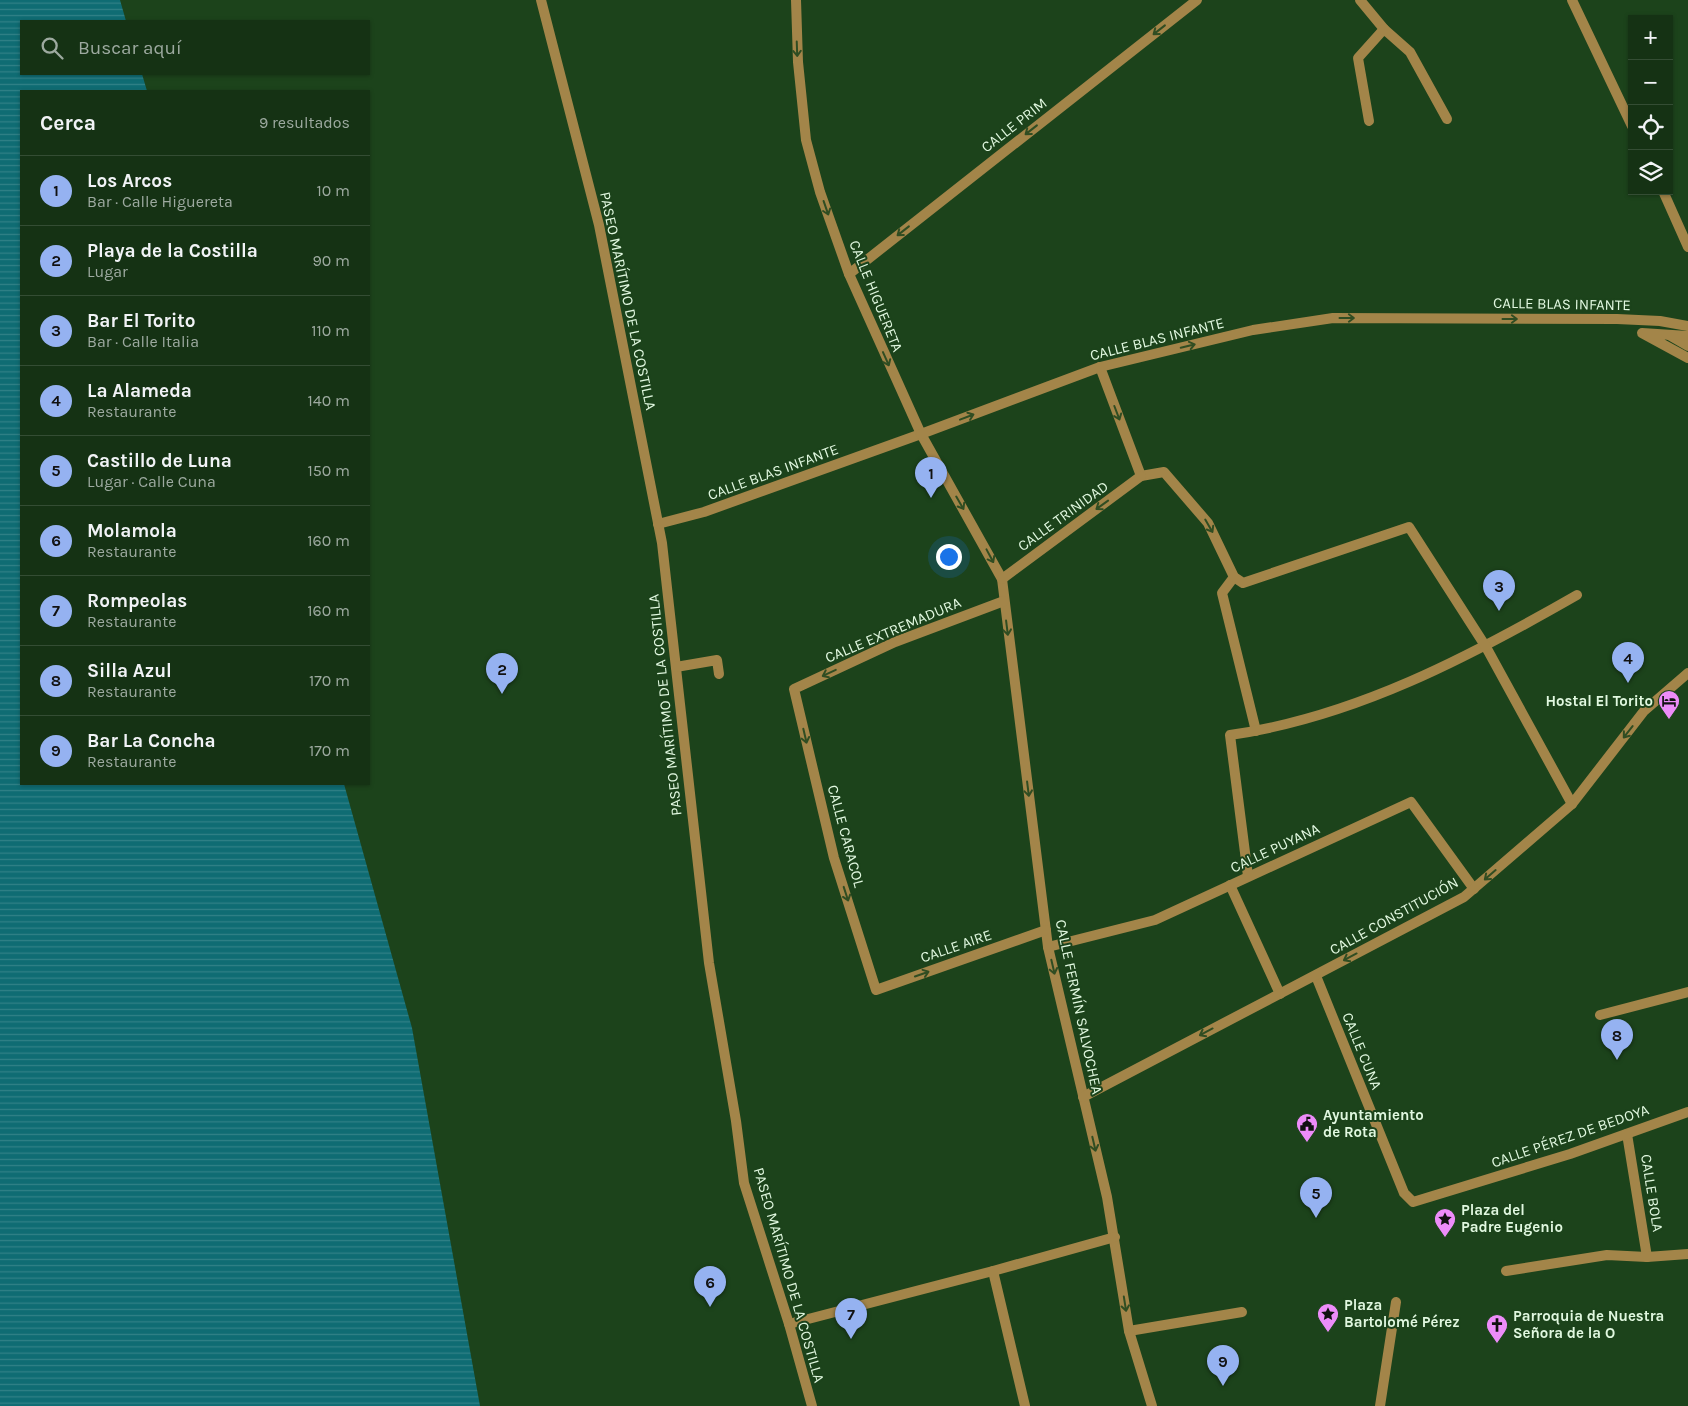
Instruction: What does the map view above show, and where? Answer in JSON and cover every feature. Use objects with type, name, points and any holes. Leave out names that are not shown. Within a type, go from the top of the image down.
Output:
[{"type":"street","name":"PASEO MARÍTIMO DE LA COSTILLA","points":[[541,0],[599,226],[658,524],[710,963],[736,1121],[744,1183],[789,1324],[812,1406]]},
{"type":"street","name":"CALLE HIGUERETA","points":[[796,0],[798,62],[806,140],[820,192],[849,274],[921,434],[1002,579]]},
{"type":"street","name":"CALLE PRIM","points":[[849,274],[1198,0]]},
{"type":"street","points":[[1360,0],[1384,29],[1410,52],[1447,119]]},
{"type":"street","points":[[1572,0],[1628,118]]},
{"type":"street","points":[[1369,121],[1358,58],[1384,29]]},
{"type":"street","points":[[1665,195],[1688,247]]},
{"type":"street","name":"CALLE BLAS INFANTE","points":[[658,524],[704,512],[1100,367],[1253,330],[1333,318],[1660,321],[1688,326]]},
{"type":"street","points":[[1660,321],[1665,332],[1688,346]]},
{"type":"street","points":[[1688,336],[1665,332],[1642,333],[1688,358]]},
{"type":"street","points":[[1100,367],[1141,476],[1164,472],[1208,523],[1234,577],[1244,583],[1408,527],[1486,647],[1572,804]]},
{"type":"street","name":"CALLE TRINIDAD","points":[[1002,579],[1141,476]]},
{"type":"street","points":[[1234,577],[1222,593],[1256,731]]},
{"type":"street","name":"CALLE FERMÍN SALVOCHEA","points":[[1002,579],[1048,947],[1115,1237],[1129,1331],[1152,1406]]},
{"type":"street","points":[[1248,876],[1230,734],[1256,731],[1369,699],[1486,647],[1577,595]]},
{"type":"street","name":"CALLE EXTREMADURA","points":[[794,689],[895,642],[1004,602]]},
{"type":"street","points":[[676,667],[718,660],[719,674]]},
{"type":"street","name":"CALLE CONSTITUCIÓN","points":[[1083,1097],[1464,897],[1572,804],[1644,711],[1688,673]]},
{"type":"street","name":"CALLE CARACOL","points":[[794,689],[834,858],[876,990]]},
{"type":"street","name":"CALLE PUYANA","points":[[1048,947],[1155,920],[1411,802],[1474,889]]},
{"type":"street","points":[[1230,885],[1280,994]]},
{"type":"street","name":"CALLE AIRE","points":[[876,990],[1046,930]]},
{"type":"street","name":"CALLE CUNA","points":[[1316,976],[1404,1193],[1413,1202],[1460,1188]]},
{"type":"street","points":[[1600,1015],[1688,992]]},
{"type":"street","name":"CALLE PÉREZ DE BEDOYA","points":[[1460,1188],[1570,1154],[1688,1112]]},
{"type":"street","name":"CALLE BOLA","points":[[1627,1134],[1647,1257]]},
{"type":"street","points":[[789,1324],[1115,1237]]},
{"type":"street","points":[[1506,1271],[1607,1255],[1647,1257],[1688,1254]]},
{"type":"street","points":[[993,1271],[1025,1406]]},
{"type":"street","points":[[1380,1406],[1396,1302]]},
{"type":"street","points":[[1129,1331],[1242,1312]]},
{"type":"water","points":[[0,0],[120,0],[126,20],[20,20],[20,75],[142,75],[147,90],[20,90],[20,785],[344,785],[412,1028],[480,1406],[0,1406]]},
{"type":"place","name":"Los Arcos","points":[[931,498]]},
{"type":"place","name":"Bar El Torito","points":[[1499,611]]},
{"type":"place","name":"La Alameda","points":[[1628,683]]},
{"type":"place","name":"Playa de la Costilla","points":[[502,694]]},
{"type":"place","name":"Hostal El Torito","points":[[1669,720]]},
{"type":"place","name":"Silla Azul","points":[[1617,1060]]},
{"type":"place","name":"Ayuntamiento de Rota","points":[[1307,1143]]},
{"type":"place","name":"Castillo de Luna","points":[[1316,1218]]},
{"type":"place","name":"Plaza del Padre Eugenio","points":[[1445,1238]]},
{"type":"place","name":"Molamola","points":[[710,1307]]},
{"type":"place","name":"Plaza Bartolomé Pérez","points":[[1328,1333]]},
{"type":"place","name":"Rompeolas","points":[[851,1339]]},
{"type":"place","name":"Parroquia de Nuestra Señora de la O","points":[[1497,1344]]},
{"type":"place","name":"Bar La Concha","points":[[1223,1386]]}]
